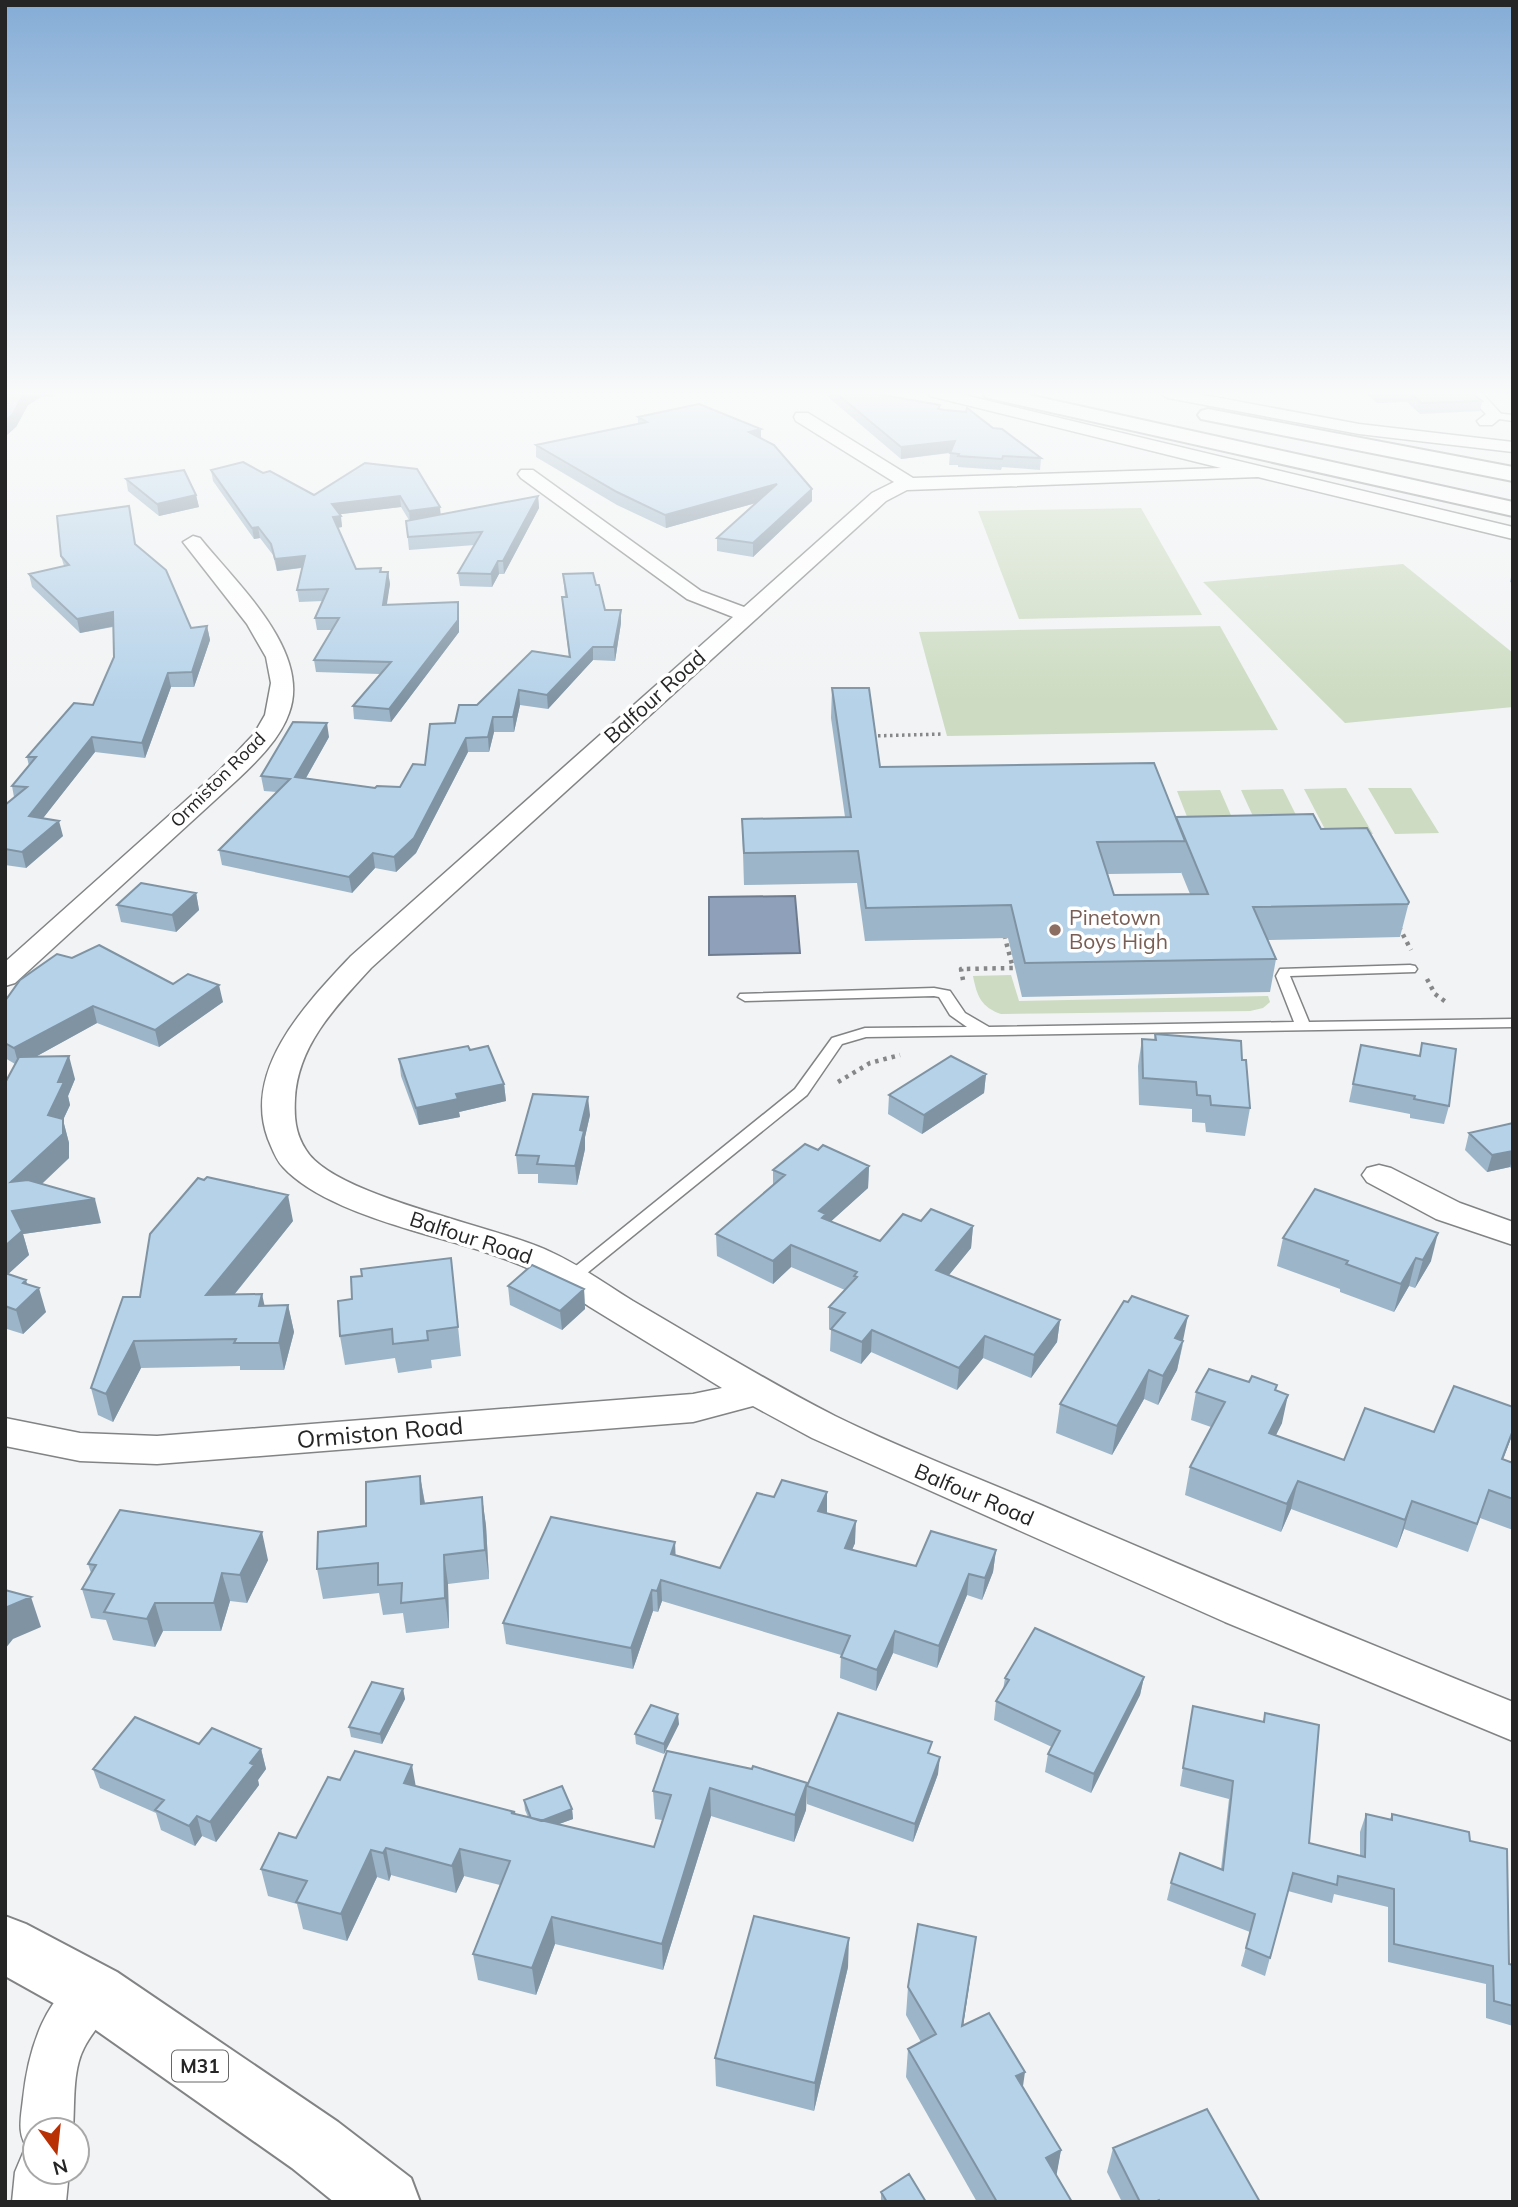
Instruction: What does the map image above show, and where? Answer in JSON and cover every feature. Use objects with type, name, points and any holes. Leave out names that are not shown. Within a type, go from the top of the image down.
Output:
[{"type":"main road","points":[[1455,496],[1513,509]]},
{"type":"main road","name":"M31","points":[[5,1944],[95,1993],[315,2146],[387,2202]]},
{"type":"street","points":[[557,496],[694,595],[746,615]]},
{"type":"street","name":"Balfour Road","points":[[881,496],[361,962],[331,995],[291,1051],[281,1076],[278,1122],[294,1160],[321,1181],[357,1198],[421,1222],[481,1238],[541,1261],[755,1391],[909,1466],[1240,1610],[1513,1721]]},
{"type":"street","points":[[1364,496],[1513,533]]},
{"type":"street","name":"Ormiston Road","points":[[5,977],[105,890],[232,772],[269,729],[278,714],[282,675],[278,658],[242,601],[193,542]]},
{"type":"street","points":[[1379,1175],[1448,1211],[1513,1234]]},
{"type":"street","name":"Ormiston Road","points":[[5,1432],[75,1448],[109,1452],[157,1450],[693,1408],[755,1391]]},
{"type":"street","points":[[47,2116],[53,2063],[64,2033],[95,1993]]},
{"type":"lane","points":[[1304,1027],[1283,976],[1285,972],[1410,969]]},
{"type":"lane","points":[[745,997],[934,992],[945,994],[956,1014],[970,1024],[995,1031]]},
{"type":"lane","points":[[570,1278],[801,1091],[837,1041],[865,1033],[1513,1024]]},
{"type":"path","points":[[872,736],[943,734]]},
{"type":"path","points":[[963,982],[961,969],[1013,968],[1005,938]]},
{"type":"path","points":[[828,1091],[848,1075],[870,1063],[903,1054]]},
{"type":"green space","points":[[1141,508],[1202,615],[1019,619],[978,511]]},
{"type":"green space","points":[[1403,564],[1513,653],[1513,707],[1345,723],[1203,582]]},
{"type":"green space","points":[[1220,626],[1278,730],[947,736],[919,632]]},
{"type":"green space","points":[[1346,788],[1373,834],[1328,835],[1304,789]]},
{"type":"green space","points":[[1368,788],[1411,788],[1439,833],[1395,834]]},
{"type":"green space","points":[[1283,789],[1306,835],[1262,836],[1241,790]]},
{"type":"green space","points":[[1220,790],[1240,836],[1195,837],[1177,791]]},
{"type":"green space","points":[[1011,975],[1019,1001],[1268,996],[1270,1002],[1263,1008],[1250,1011],[1001,1014],[981,1000],[973,976]]},
{"type":"water","points":[[795,896],[800,953],[709,955],[709,897]]},
{"type":"building","points":[[147,496],[192,496],[157,504]]},
{"type":"building","points":[[229,496],[433,496],[440,507],[409,511],[400,496],[332,504],[341,516],[333,517],[356,569],[381,568],[380,572],[388,572],[383,605],[458,602],[458,620],[389,709],[353,706],[391,662],[314,660],[339,618],[315,618],[328,589],[297,590],[305,556],[275,559],[271,544],[258,527],[252,528]]},
{"type":"building","points":[[538,496],[503,561],[498,561],[491,574],[458,573],[482,532],[408,537],[406,521]]},
{"type":"building","points":[[625,496],[734,496],[665,515]]},
{"type":"building","points":[[764,496],[804,496],[753,543],[717,538]]},
{"type":"building","points":[[129,506],[135,544],[166,570],[191,628],[207,626],[192,672],[168,673],[142,743],[92,737],[29,816],[59,821],[22,852],[5,849],[5,805],[27,787],[12,786],[36,757],[27,757],[74,703],[93,705],[114,657],[113,612],[77,619],[29,574],[69,565],[61,556],[57,516]]},
{"type":"building","points":[[593,573],[605,610],[621,610],[614,647],[593,647],[547,695],[519,690],[513,717],[493,717],[488,737],[466,738],[414,838],[394,857],[373,853],[349,877],[219,850],[290,779],[261,776],[293,722],[327,723],[295,777],[375,788],[400,787],[413,764],[425,765],[430,724],[455,723],[459,705],[477,705],[532,651],[570,657],[562,597],[567,597],[563,574]]},
{"type":"building","points":[[832,688],[869,688],[880,767],[1154,763],[1185,841],[1097,842],[1114,895],[1208,894],[1176,817],[1313,814],[1321,829],[1367,828],[1409,902],[1253,907],[1276,959],[1025,963],[1011,905],[866,908],[858,851],[744,853],[742,819],[851,817]]},
{"type":"building","points":[[141,883],[196,893],[172,915],[117,905]]},
{"type":"building","points":[[99,945],[173,984],[188,974],[219,985],[155,1030],[93,1006],[14,1048],[5,1043],[5,1001],[20,980],[57,954],[72,958]]},
{"type":"building","points":[[1155,1034],[1241,1041],[1242,1060],[1246,1060],[1250,1108],[1211,1105],[1210,1096],[1197,1095],[1196,1082],[1143,1078],[1142,1039],[1156,1040]]},
{"type":"building","points":[[1422,1043],[1456,1049],[1449,1106],[1414,1099],[1415,1096],[1353,1084],[1361,1045],[1420,1056]]},
{"type":"building","points":[[468,1046],[470,1050],[488,1046],[504,1084],[456,1094],[458,1099],[416,1108],[399,1059]]},
{"type":"building","points":[[69,1056],[58,1082],[64,1082],[48,1115],[63,1119],[63,1134],[11,1182],[28,1180],[95,1199],[12,1211],[22,1231],[5,1246],[5,1083],[19,1057]]},
{"type":"building","points":[[951,1056],[986,1074],[924,1115],[889,1095]]},
{"type":"building","points":[[533,1094],[588,1097],[580,1130],[584,1131],[575,1166],[537,1164],[539,1156],[516,1155]]},
{"type":"building","points":[[1513,1123],[1513,1151],[1492,1155],[1469,1133]]},
{"type":"building","points":[[805,1144],[818,1150],[823,1145],[869,1166],[819,1211],[826,1214],[822,1218],[880,1241],[903,1214],[921,1221],[931,1209],[973,1226],[936,1270],[1060,1320],[1034,1355],[985,1336],[959,1368],[872,1330],[862,1342],[831,1329],[845,1313],[829,1307],[857,1277],[854,1276],[857,1272],[791,1245],[773,1261],[716,1234],[785,1175],[773,1170]]},
{"type":"building","points":[[207,1177],[288,1195],[206,1295],[262,1294],[259,1306],[288,1305],[279,1343],[234,1343],[236,1339],[134,1341],[106,1394],[91,1388],[123,1297],[140,1297],[150,1234],[198,1178],[204,1180]]},
{"type":"building","points":[[1315,1189],[1438,1233],[1423,1260],[1416,1258],[1401,1284],[1346,1264],[1348,1261],[1283,1238]]},
{"type":"building","points":[[451,1258],[458,1327],[427,1331],[428,1340],[393,1344],[392,1329],[340,1336],[338,1301],[352,1299],[351,1277],[362,1276],[361,1269]]},
{"type":"building","points":[[532,1265],[584,1289],[560,1311],[508,1286]]},
{"type":"building","points":[[5,1273],[39,1288],[16,1310],[5,1306]]},
{"type":"building","points":[[1132,1296],[1188,1316],[1175,1338],[1183,1341],[1163,1376],[1149,1370],[1117,1426],[1060,1404],[1124,1301],[1128,1302]]},
{"type":"building","points":[[1209,1369],[1249,1382],[1252,1376],[1277,1385],[1275,1390],[1288,1395],[1269,1433],[1344,1460],[1365,1408],[1434,1432],[1454,1386],[1513,1407],[1513,1430],[1502,1459],[1513,1463],[1513,1499],[1489,1490],[1477,1524],[1412,1501],[1405,1520],[1298,1481],[1287,1504],[1190,1467],[1225,1402],[1196,1392]]},
{"type":"building","points":[[420,1476],[421,1504],[482,1497],[485,1550],[444,1555],[445,1598],[401,1603],[402,1583],[378,1585],[378,1563],[317,1569],[318,1532],[366,1526],[366,1482]]},
{"type":"building","points":[[782,1480],[827,1492],[818,1511],[856,1521],[845,1548],[916,1566],[931,1531],[996,1550],[985,1578],[969,1574],[939,1646],[895,1631],[877,1670],[841,1657],[850,1636],[661,1580],[657,1591],[652,1590],[631,1648],[503,1623],[551,1517],[675,1542],[671,1554],[720,1568],[757,1493],[774,1497]]},
{"type":"building","points":[[120,1510],[262,1532],[240,1575],[222,1573],[214,1603],[155,1603],[147,1619],[104,1612],[114,1594],[82,1589],[96,1565],[88,1564]]},
{"type":"building","points":[[5,1590],[31,1597],[5,1608]]},
{"type":"building","points":[[1035,1628],[1144,1677],[1094,1774],[1048,1754],[1060,1731],[996,1701],[1009,1680],[1005,1678]]},
{"type":"building","points":[[372,1682],[403,1689],[380,1734],[349,1727]]},
{"type":"building","points":[[651,1705],[678,1714],[664,1744],[635,1734]]},
{"type":"building","points":[[1193,1706],[1264,1722],[1265,1713],[1319,1725],[1309,1843],[1365,1857],[1366,1814],[1392,1820],[1392,1814],[1469,1832],[1470,1841],[1507,1849],[1509,1964],[1513,1965],[1513,2006],[1494,2001],[1493,1966],[1394,1944],[1394,1889],[1338,1876],[1337,1885],[1293,1873],[1270,1958],[1246,1948],[1255,1914],[1171,1883],[1180,1853],[1223,1870],[1233,1781],[1183,1768]]},
{"type":"building","points":[[838,1713],[932,1742],[928,1753],[940,1757],[915,1824],[807,1786]]},
{"type":"building","points":[[135,1717],[199,1744],[212,1728],[261,1749],[250,1763],[254,1765],[210,1822],[197,1816],[189,1826],[155,1810],[164,1800],[93,1769]]},
{"type":"building","points":[[355,1751],[412,1765],[404,1783],[515,1812],[511,1813],[654,1847],[671,1795],[653,1791],[667,1751],[752,1769],[753,1766],[807,1783],[795,1815],[710,1788],[662,1944],[552,1917],[532,1968],[473,1954],[510,1861],[460,1849],[452,1866],[386,1848],[383,1853],[371,1850],[341,1914],[296,1902],[307,1881],[261,1869],[279,1833],[296,1838],[328,1777],[340,1780]]},
{"type":"building","points":[[562,1786],[572,1809],[541,1821],[531,1818],[524,1800]]},
{"type":"building","points":[[754,1916],[849,1938],[815,2083],[715,2058]]},
{"type":"building","points":[[918,1924],[976,1937],[962,2026],[989,2013],[1025,2072],[1016,2076],[1061,2150],[1046,2158],[1072,2202],[997,2202],[908,2049],[936,2034],[908,1987]]},
{"type":"building","points":[[1207,2109],[1260,2202],[1140,2202],[1113,2148]]},
{"type":"building","points":[[909,2174],[926,2202],[887,2202],[881,2192]]},
{"type":"place","name":"Pinetown Boys High","points":[[1055,930]]}]
